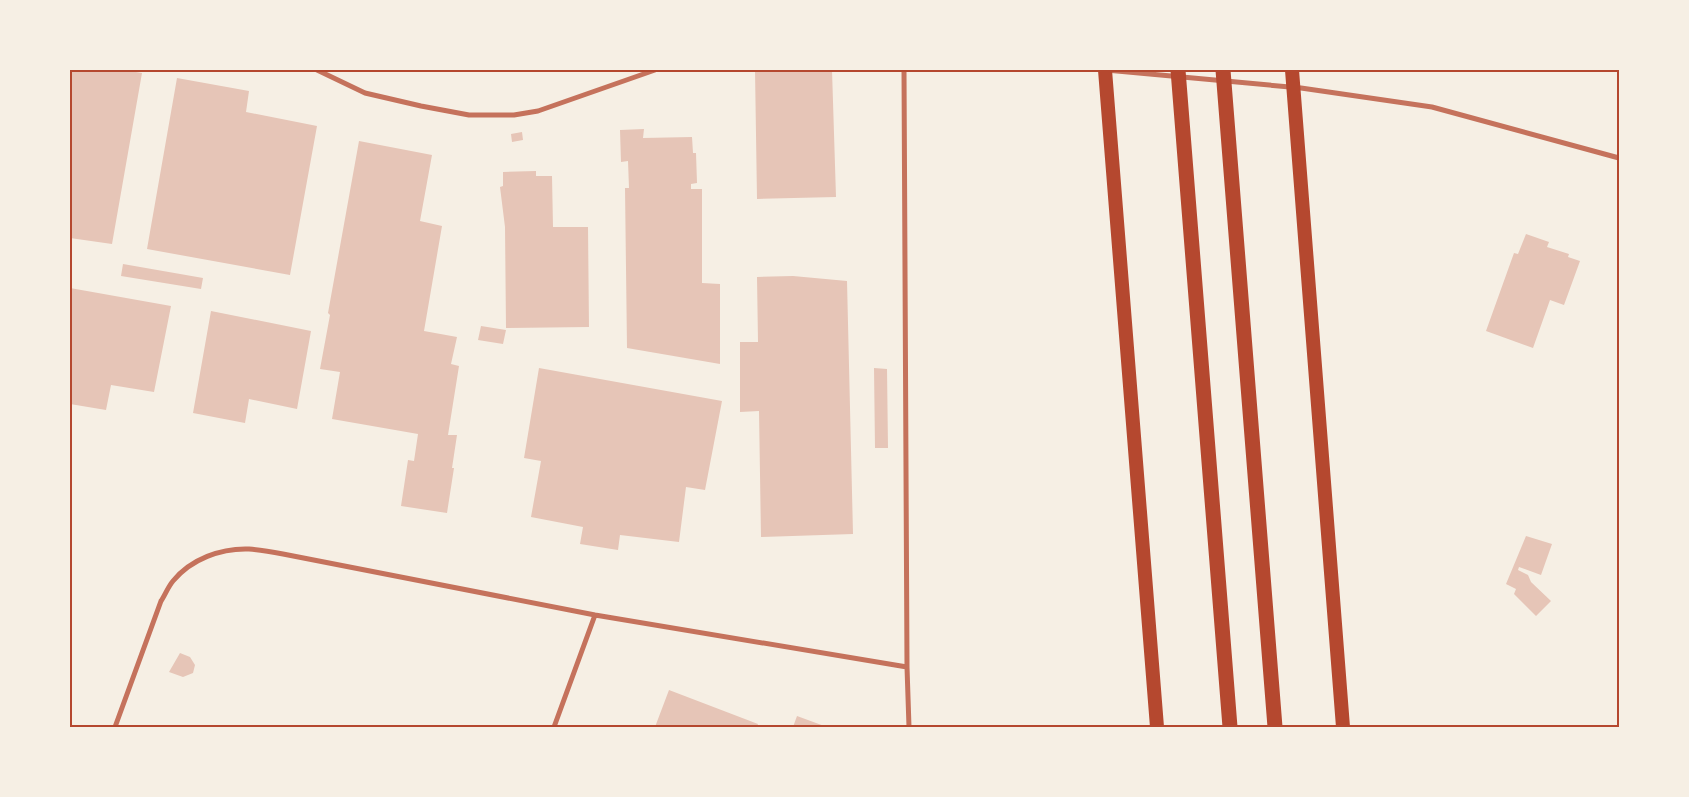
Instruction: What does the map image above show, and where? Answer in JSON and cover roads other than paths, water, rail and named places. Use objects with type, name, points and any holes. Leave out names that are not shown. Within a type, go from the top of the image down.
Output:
[{"type":"highway","points":[[1103,70],[1156,727]]},
{"type":"highway","points":[[1178,70],[1230,727]]},
{"type":"highway","points":[[1223,70],[1275,727]]},
{"type":"highway","points":[[1292,70],[1343,727]]},
{"type":"street","points":[[317,70],[365,93],[421,106],[469,115],[514,115],[538,111],[654,70]]},
{"type":"street","points":[[904,70],[907,667],[909,727]]},
{"type":"street","points":[[1103,70],[1300,88],[1432,108],[1619,158]]},
{"type":"street","points":[[115,727],[161,601],[172,582],[188,566],[200,559],[218,552],[248,549],[284,554],[595,615],[907,667]]},
{"type":"street","points":[[554,727],[595,615]]}]
